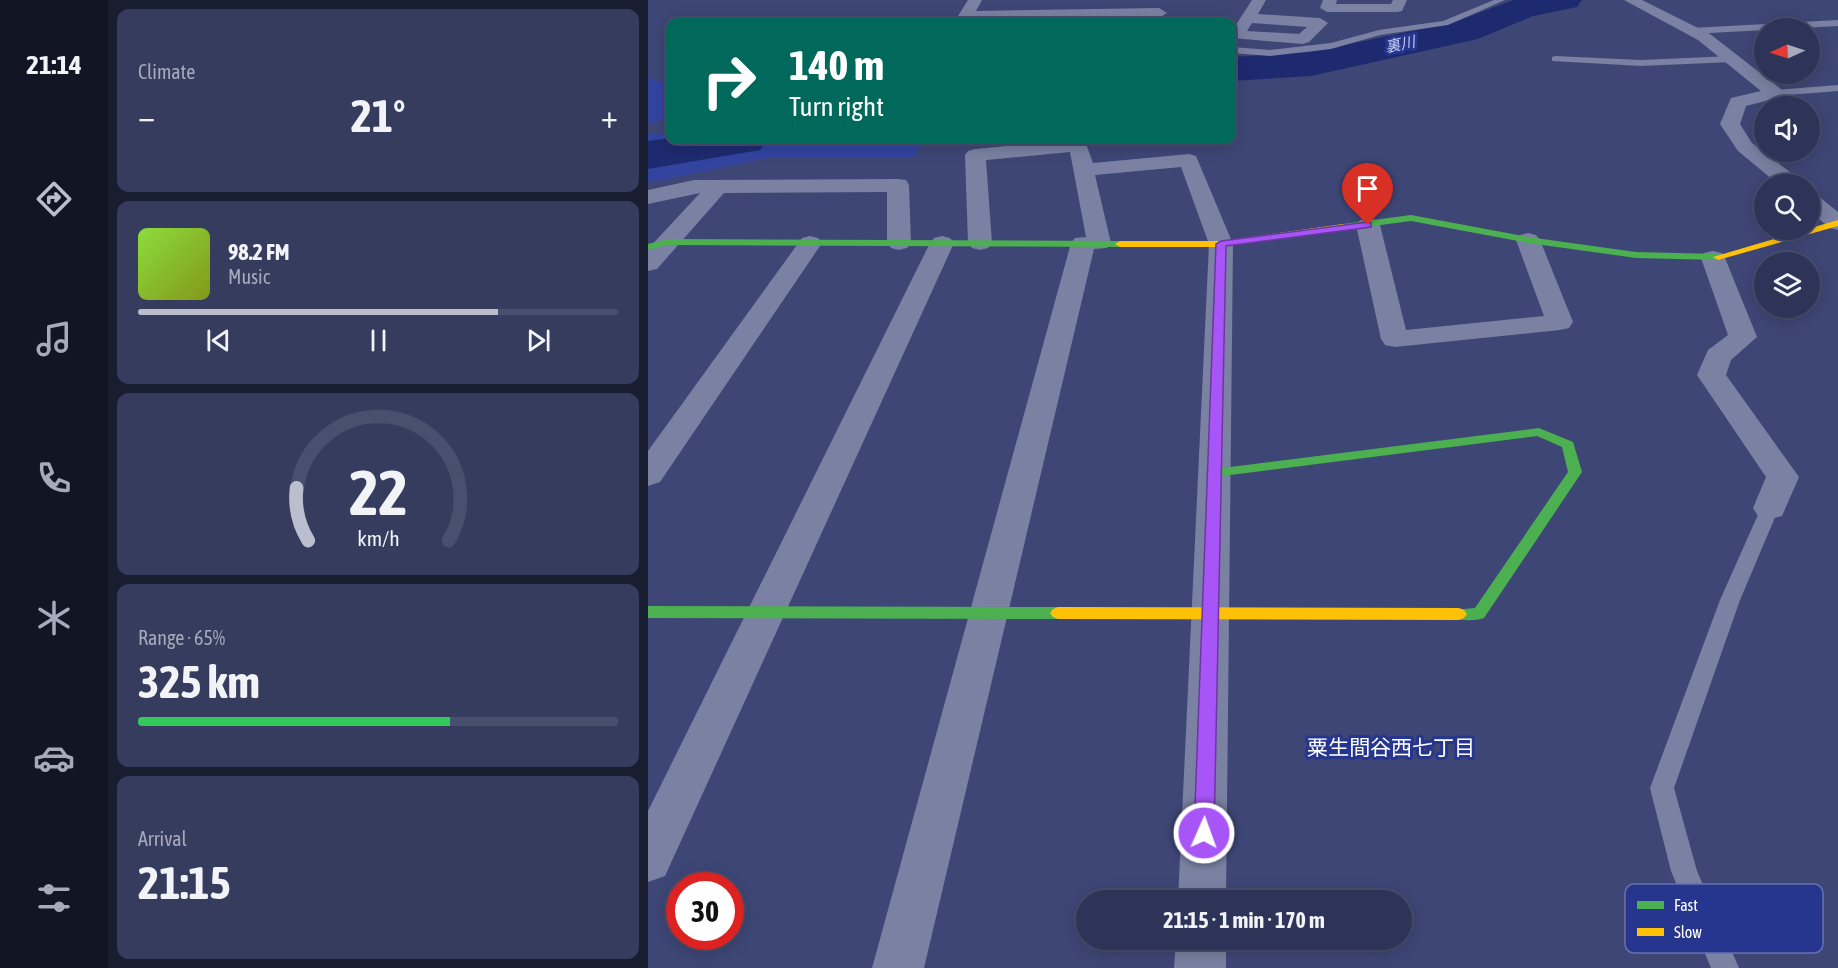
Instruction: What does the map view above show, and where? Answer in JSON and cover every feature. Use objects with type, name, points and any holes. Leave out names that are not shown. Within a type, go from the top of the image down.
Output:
[{"type":"street","points":[[975,0],[966,16],[1158,12]]},
{"type":"street","points":[[1248,18],[1259,0]]},
{"type":"street","points":[[1330,0],[1327,8],[1397,8],[1400,0]]},
{"type":"street","points":[[1634,2],[1704,37],[1775,93]]},
{"type":"street","points":[[1775,93],[1737,102],[1730,124],[1746,147],[1779,174]]},
{"type":"street","points":[[980,243],[975,155],[1061,144]]},
{"type":"street","points":[[898,968],[988,613],[1091,243],[1083,170],[1077,144]]},
{"type":"street","points":[[1083,170],[1189,160],[1221,244],[1202,890]]},
{"type":"street","points":[[648,197],[694,187],[898,184],[899,243]]},
{"type":"street","points":[[648,264],[658,245],[718,187]]},
{"type":"street","points":[[1820,209],[1838,223]]},
{"type":"street","points":[[658,245],[1221,244],[1412,218],[1528,240],[1636,255],[1713,258],[1838,223]]},
{"type":"street","points":[[1368,225],[1395,339],[1560,322],[1528,240]]},
{"type":"street","points":[[648,475],[810,243]]},
{"type":"street","points":[[648,860],[942,243]]},
{"type":"street","points":[[1713,258],[1743,337],[1718,356],[1711,375],[1783,477],[1770,508]]},
{"type":"street","points":[[648,612],[1479,614],[1575,472],[1568,445],[1539,432],[1214,472]]},
{"type":"street","points":[[1200,968],[1201,950]]},
{"type":"lane","points":[[1236,50],[1270,53],[1331,46],[1379,33],[1445,23],[1501,0]]},
{"type":"lane","points":[[1691,31],[1838,23]]},
{"type":"lane","points":[[1555,59],[1641,63],[1732,59]]},
{"type":"lane","points":[[1775,93],[1838,88]]},
{"type":"lane","points":[[1689,884],[1662,788],[1730,600],[1770,508]]},
{"type":"lane","points":[[1719,953],[1725,968]]},
{"type":"shaded area","points":[[648,77],[659,82],[666,81],[666,119],[648,124]]},
{"type":"shaded area","points":[[648,133],[666,134],[666,144],[673,144],[648,150]]},
{"type":"shaded area","points":[[723,144],[934,144],[920,146],[914,158],[773,157],[648,183],[648,158]]},
{"type":"waterway","name":"裏川","points":[[1236,69],[1311,64],[1465,31],[1525,7],[1565,0]]},
{"type":"waterway","name":"裏川","points":[[648,155],[718,144]]},
{"type":"traffic: fast","points":[[1343,227],[1411,218],[1528,240],[1636,255],[1718,257]]},
{"type":"traffic: fast","points":[[648,247],[668,242],[1120,244]]},
{"type":"traffic: fast","points":[[1214,473],[1539,432],[1568,445],[1575,472],[1479,614],[1459,614]]},
{"type":"traffic: fast","points":[[648,612],[1058,613]]},
{"type":"traffic: slow","points":[[1718,257],[1838,223]]},
{"type":"traffic: slow","points":[[1120,244],[1221,244],[1343,227]]},
{"type":"traffic: slow","points":[[1058,613],[1459,614]]},
{"type":"district","name":"粟生間谷西七丁目","points":[[1391,747]]},
{"type":"route","points":[[1204,833],[1221,244],[1368,225]]}]
